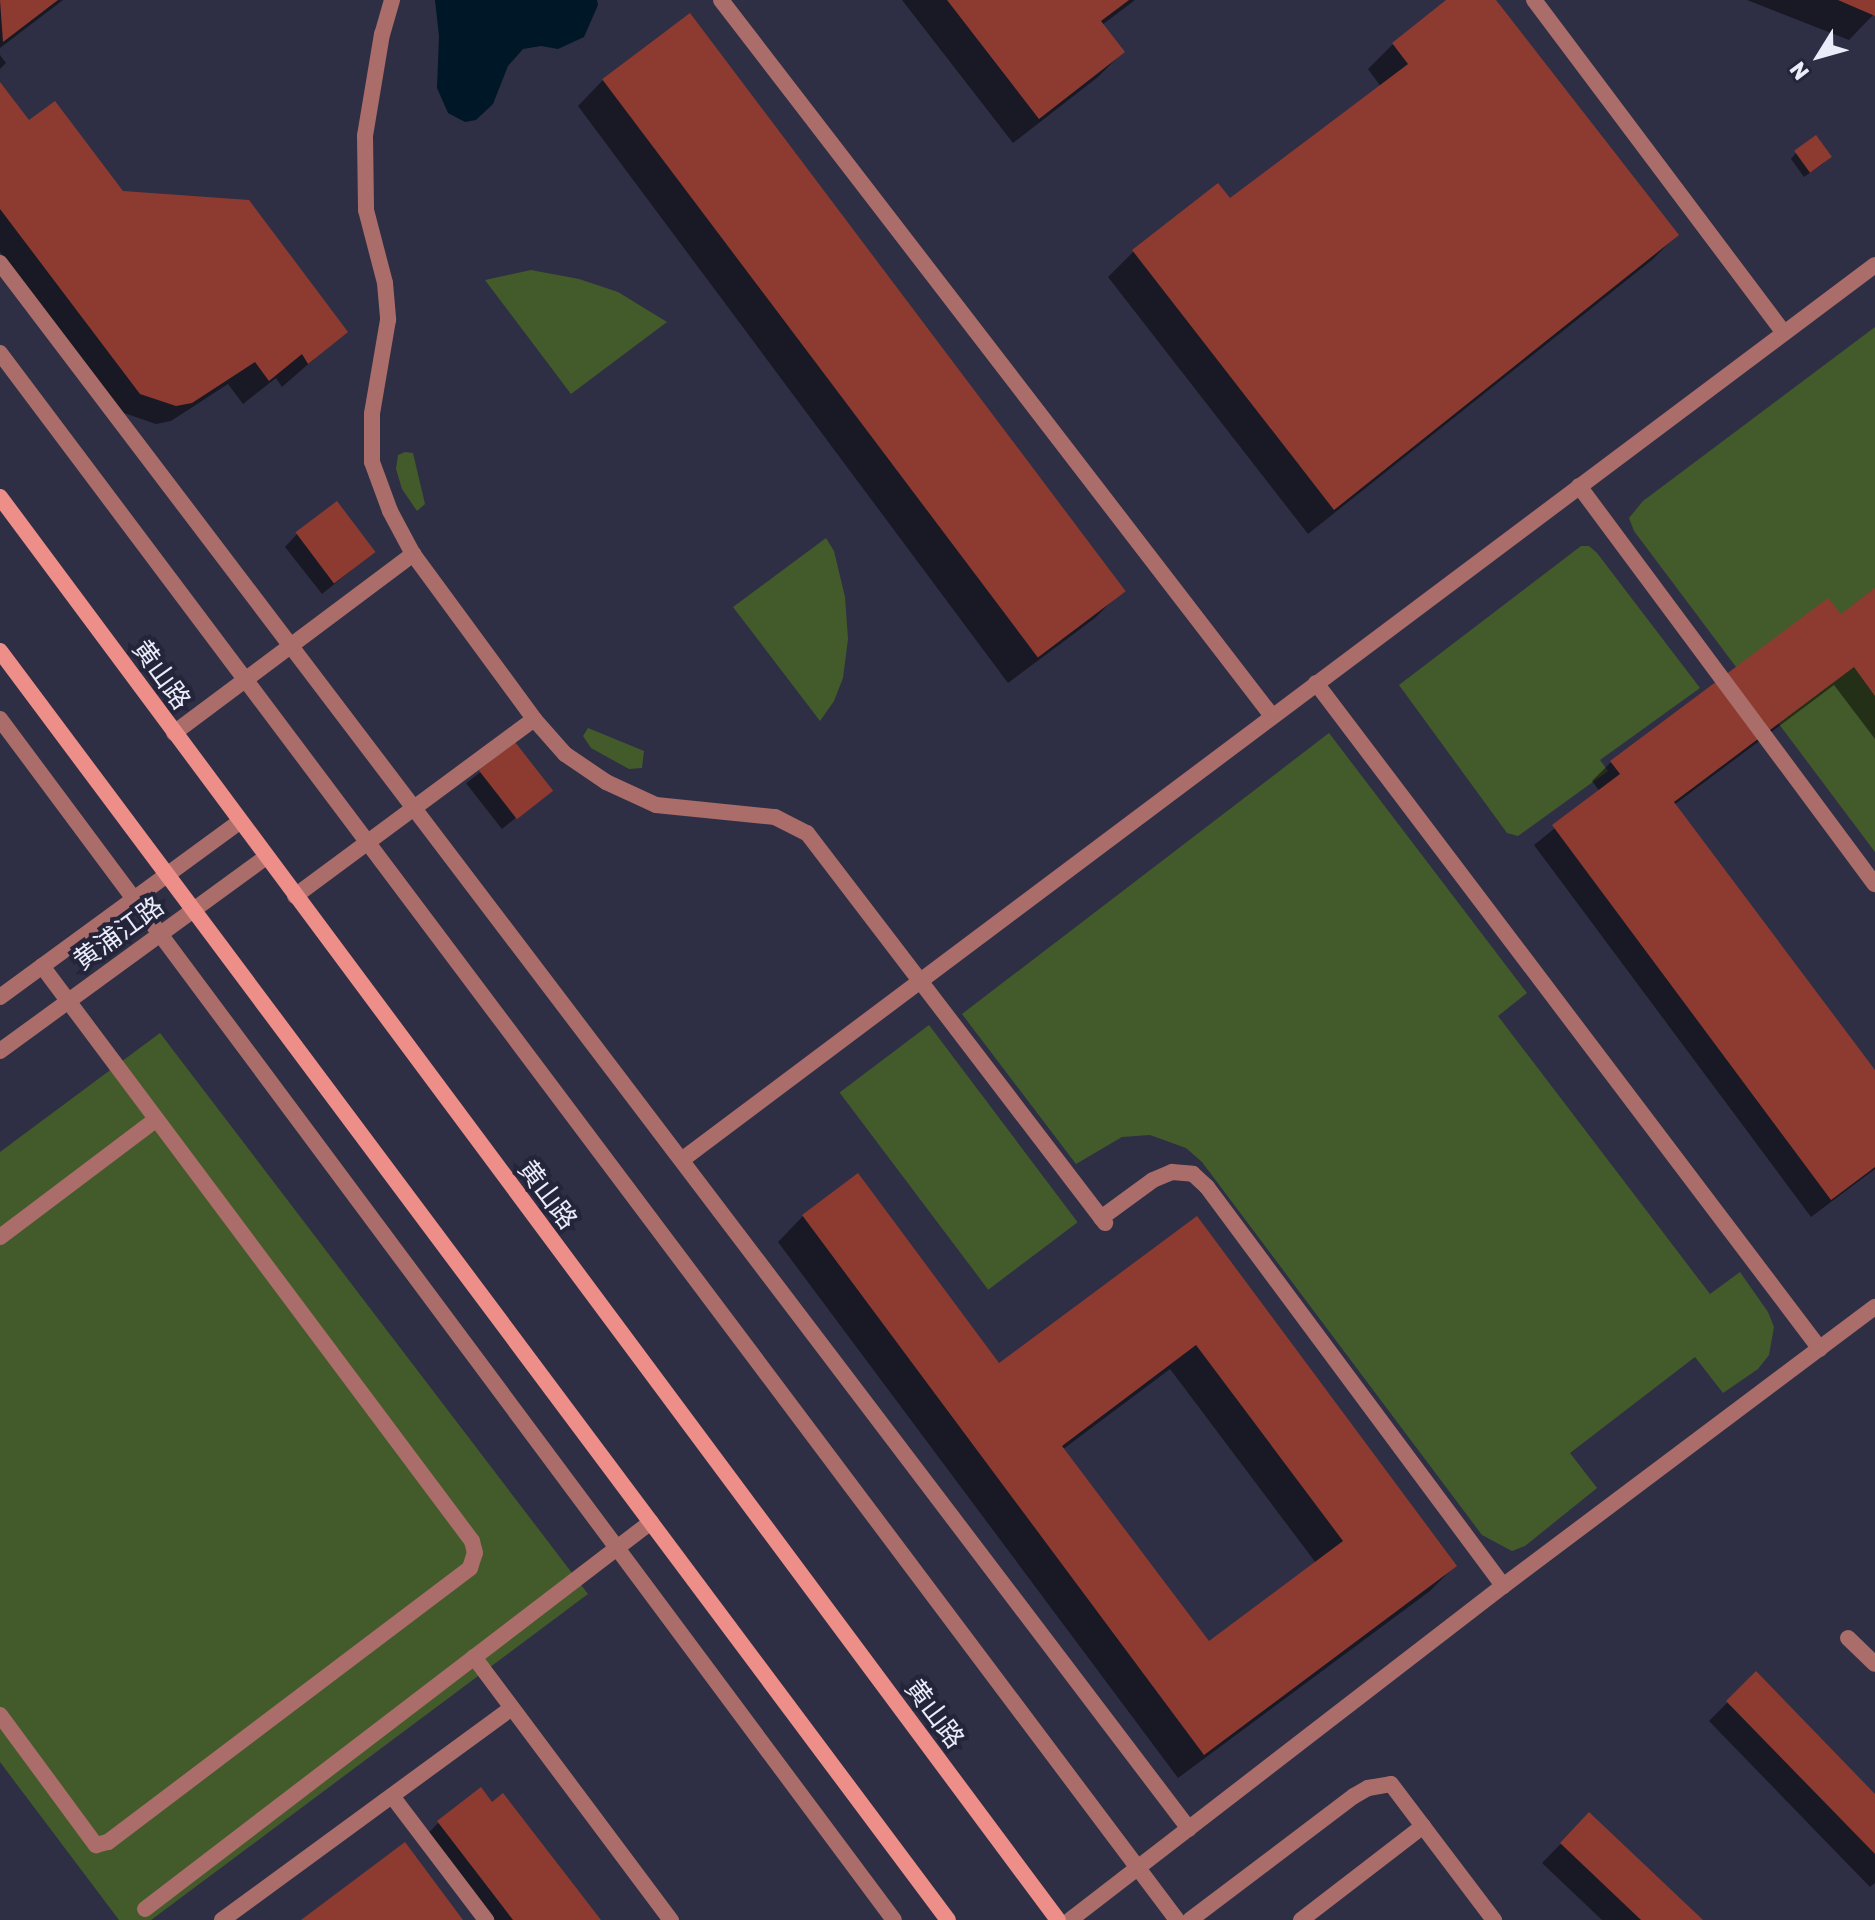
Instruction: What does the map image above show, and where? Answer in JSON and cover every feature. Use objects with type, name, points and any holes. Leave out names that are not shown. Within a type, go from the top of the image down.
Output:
[{"type":"main road","name":"黄山路","points":[[0,497],[1058,1920]]},
{"type":"main road","points":[[0,651],[948,1920]]},
{"type":"street","points":[[392,0],[382,34],[365,136],[366,210],[385,283],[388,320],[372,414],[372,462],[390,511],[413,554],[534,719],[565,754],[606,782],[656,805],[775,817],[807,833],[1103,1220],[1153,1180],[1172,1172],[1193,1174],[1207,1187],[1503,1586]]},
{"type":"street","points":[[721,0],[1272,716]]},
{"type":"street","points":[[1534,0],[1784,333]]},
{"type":"street","points":[[0,263],[1189,1829]]},
{"type":"street","points":[[683,1159],[1875,265]]},
{"type":"street","points":[[0,353],[1177,1920]]},
{"type":"street","points":[[1579,486],[1875,884]]},
{"type":"street","points":[[174,733],[413,554]]},
{"type":"street","points":[[1316,683],[1820,1349]]},
{"type":"street","points":[[0,719],[894,1920]]},
{"type":"street","points":[[295,896],[534,719]]},
{"type":"street","name":"黄浦江路","points":[[0,997],[239,822]]},
{"type":"street","name":"黄浦江路","points":[[0,1051],[266,857]]},
{"type":"street","points":[[0,1715],[96,1845],[108,1842],[470,1568],[475,1553],[472,1541],[42,966]]},
{"type":"street","points":[[0,1237],[155,1120]]},
{"type":"street","points":[[1070,1920],[1503,1586],[1875,1307]]},
{"type":"street","points":[[145,1909],[651,1522]]},
{"type":"street","points":[[1848,1638],[1875,1664]]},
{"type":"street","points":[[474,1657],[671,1920]]},
{"type":"street","points":[[222,1920],[512,1708]]},
{"type":"street","points":[[1190,1920],[1368,1788],[1391,1784],[1494,1920]]},
{"type":"street","points":[[392,1796],[486,1920]]},
{"type":"street","points":[[1301,1920],[1423,1826]]},
{"type":"green space","points":[[531,270],[579,279],[618,292],[667,322],[571,394],[485,280]]},
{"type":"green space","points":[[1875,327],[1875,852],[1634,531],[1629,518],[1643,501]]},
{"type":"green space","points":[[413,453],[425,504],[417,511],[402,489],[396,469],[398,455]]},
{"type":"green space","points":[[826,538],[834,551],[845,597],[848,639],[843,678],[834,701],[820,721],[733,607]]},
{"type":"green space","points":[[1581,546],[1589,546],[1597,553],[1700,688],[1600,760],[1608,771],[1518,836],[1507,833],[1399,685]]},
{"type":"green space","points":[[588,728],[644,751],[642,768],[629,769],[591,748],[583,736]]},
{"type":"green space","points":[[1329,733],[1527,993],[1498,1016],[1710,1294],[1740,1272],[1768,1312],[1774,1327],[1769,1355],[1758,1369],[1723,1393],[1695,1357],[1570,1453],[1597,1488],[1525,1546],[1512,1551],[1482,1535],[1202,1162],[1186,1148],[1150,1135],[1122,1137],[1076,1164],[962,1014]]},
{"type":"green space","points":[[929,1025],[1078,1222],[988,1290],[840,1092]]},
{"type":"green space","points":[[160,1033],[588,1594],[151,1920],[119,1920],[0,1762],[0,1152]]},
{"type":"water","points":[[435,0],[597,0],[598,5],[584,37],[558,49],[541,46],[523,49],[508,66],[493,104],[476,120],[465,122],[448,113],[437,88],[439,36]]},
{"type":"building","points":[[0,0],[58,0],[3,42]]},
{"type":"building","points":[[947,0],[1129,0],[1101,21],[1125,52],[1039,119]]},
{"type":"building","points":[[1446,0],[1496,0],[1679,235],[1334,510],[1132,250],[1218,183],[1230,198],[1408,64],[1392,43]]},
{"type":"building","points":[[1838,0],[1875,0],[1875,16]]},
{"type":"building","points":[[690,13],[1126,591],[1038,657],[602,79]]},
{"type":"building","points":[[0,82],[29,120],[55,101],[123,191],[249,200],[348,332],[308,364],[302,354],[269,381],[255,362],[192,403],[176,406],[140,394],[0,209]]},
{"type":"building","points":[[1816,135],[1832,157],[1810,173],[1794,151]]},
{"type":"building","points":[[337,501],[376,552],[334,583],[295,532]]},
{"type":"building","points":[[1875,588],[1875,696],[1854,667],[1674,802],[1875,1070],[1875,1167],[1831,1200],[1552,825],[1620,774],[1610,761],[1828,598],[1841,614]]},
{"type":"building","points":[[515,742],[553,791],[517,819],[479,770]]},
{"type":"building","points":[[858,1173],[999,1363],[1197,1216],[1457,1566],[1204,1755],[802,1215]],"holes":[[[1196,1345],[1343,1541],[1209,1641],[1062,1446]]]},
{"type":"building","points":[[1756,1671],[1875,1794],[1875,1854],[1726,1701]]},
{"type":"building","points":[[481,1787],[492,1802],[503,1793],[601,1920],[513,1920],[437,1821]]},
{"type":"building","points":[[1589,1812],[1703,1920],[1641,1920],[1560,1843]]},
{"type":"building","points":[[405,1842],[463,1920],[301,1920]]}]
